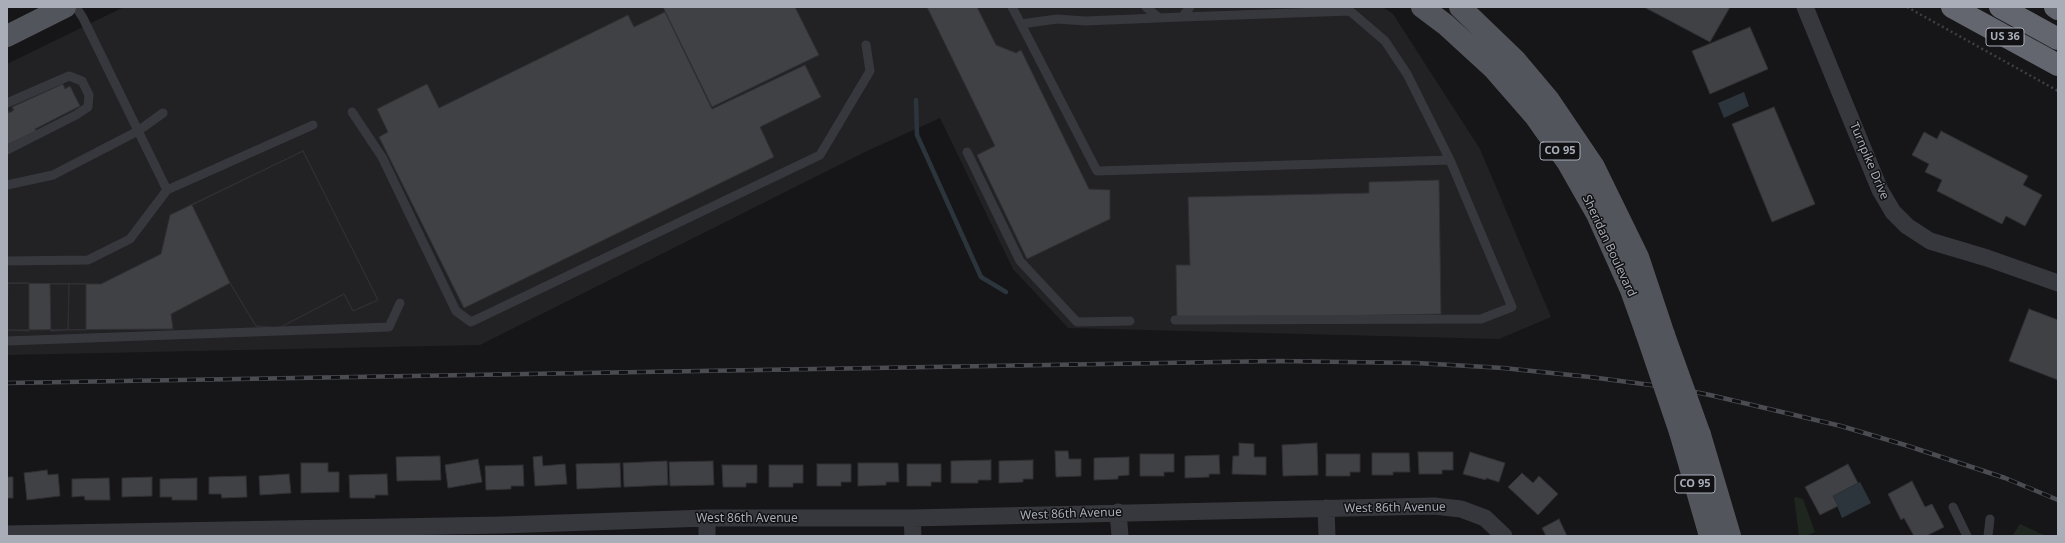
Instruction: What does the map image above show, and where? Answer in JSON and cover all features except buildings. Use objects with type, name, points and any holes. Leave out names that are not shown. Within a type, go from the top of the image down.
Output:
[{"type":"highway","name":"US 36","points":[[1952,7],[2058,65]]},
{"type":"highway","points":[[2000,7],[2058,39]]},
{"type":"main road","points":[[7,36],[65,7]]},
{"type":"main road","name":"Sheridan Boulevard","points":[[1422,7],[1446,25],[1494,69],[1536,116],[1568,163],[1597,214],[1631,290],[1655,334]]},
{"type":"main road","name":"Sheridan Boulevard","points":[[1460,7],[1516,61],[1548,99],[1594,167],[1638,257],[1655,334],[1690,434],[1730,536]]},
{"type":"main road","name":"Sheridan Boulevard","points":[[1690,434],[1710,536]]},
{"type":"street","name":"Turnpike Drive","points":[[1805,7],[1880,190],[1893,212],[1907,226],[1930,241],[1987,258],[2058,283]]},
{"type":"street","name":"West 86th Avenue","points":[[7,534],[502,530],[707,518],[912,518],[1118,512],[1449,507],[1485,518],[1504,536]]},
{"type":"street","points":[[1326,508],[1327,536]]},
{"type":"street","points":[[1118,512],[1120,536]]},
{"type":"street","points":[[707,518],[707,536]]},
{"type":"street","points":[[912,518],[913,536]]},
{"type":"lane","points":[[76,7],[83,18],[167,190]]},
{"type":"lane","points":[[1012,7],[1097,171],[1450,160]]},
{"type":"lane","points":[[1146,7],[1158,18]]},
{"type":"lane","points":[[1182,17],[1190,7]]},
{"type":"lane","points":[[1021,24],[1057,19],[1085,21],[1182,17],[1244,11],[1348,9],[1385,41],[1407,74],[1450,160],[1512,306],[1481,319],[1175,320]]},
{"type":"lane","points":[[352,112],[382,156],[456,310],[471,322],[820,155],[870,71],[866,45]]},
{"type":"lane","points":[[7,104],[69,76],[82,81],[89,95],[88,107],[76,115],[7,150]]},
{"type":"lane","points":[[7,185],[53,175],[138,131],[163,113]]},
{"type":"lane","points":[[7,261],[88,260],[130,239],[167,190],[313,125]]},
{"type":"lane","points":[[966,152],[1020,262],[1077,322],[1130,321]]},
{"type":"lane","points":[[7,341],[389,327],[400,303]]},
{"type":"lane","points":[[1953,507],[1966,536]]},
{"type":"lane","points":[[1988,536],[1990,519]]},
{"type":"path","points":[[1907,7],[2058,91]]},
{"type":"shaded area","points":[[124,7],[1383,7],[1393,14],[1480,149],[1551,317],[1499,339],[1068,328],[1013,269],[940,118],[867,151],[480,345],[7,355],[7,64]]},
{"type":"shaded area","points":[[1744,92],[1749,106],[1724,118],[1718,103]]},
{"type":"shaded area","points":[[1860,482],[1871,503],[1842,518],[1833,496]]},
{"type":"shaded area","points":[[1796,497],[1803,499],[1815,532],[1806,536],[1799,536],[1794,498]]},
{"type":"shaded area","points":[[2020,524],[2046,536],[2012,536]]},
{"type":"waterway","points":[[916,100],[917,135],[981,277],[1006,292]]},
{"type":"railway","points":[[7,383],[1277,361],[1417,363],[1503,368],[1590,377],[1674,388],[1710,395],[1841,426],[1905,445],[2005,478],[2058,500]]}]
